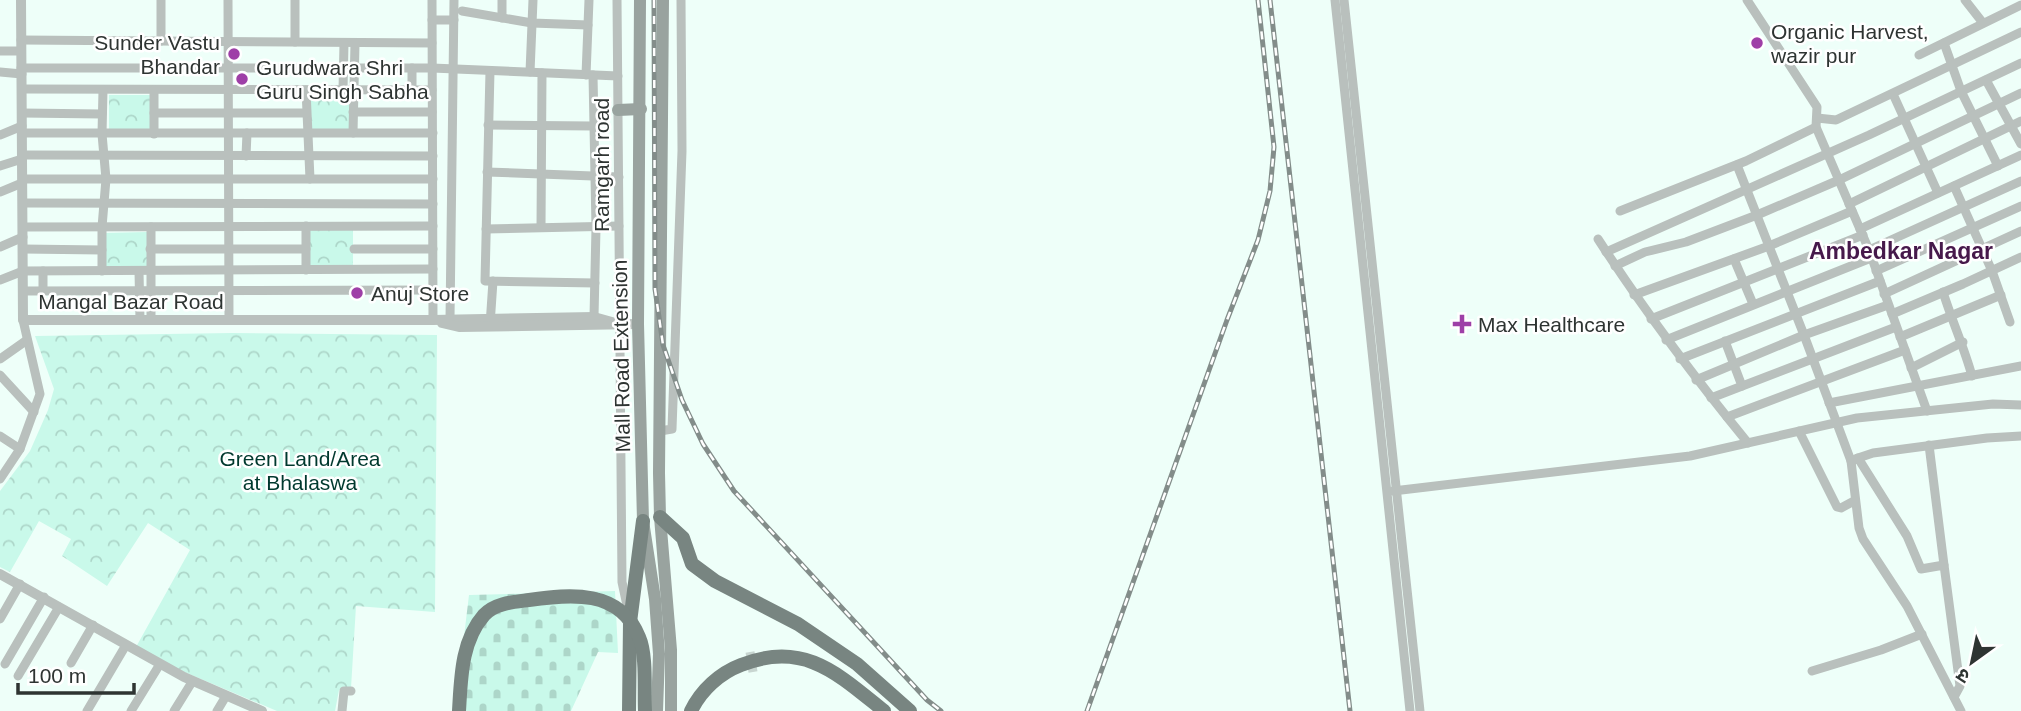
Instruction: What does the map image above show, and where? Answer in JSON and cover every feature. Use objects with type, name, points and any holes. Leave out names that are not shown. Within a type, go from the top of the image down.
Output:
[{"type":"highway","points":[[660,517],[683,538],[692,564],[715,582],[798,624],[857,664],[910,711]]},
{"type":"highway","points":[[629,711],[630,622],[643,520]]},
{"type":"highway","points":[[459,711],[461,665],[485,614],[495,607],[509,603],[570,594],[590,596],[608,603],[627,617],[640,638],[645,711]]},
{"type":"highway","points":[[691,711],[698,698],[729,670],[761,657],[778,655],[804,658],[841,676],[884,711]]},
{"type":"main road","name":"Mall Road Extension","points":[[640,0],[638,324],[643,520],[659,654],[657,711]]},
{"type":"main road","name":"Mall Road Extension","points":[[663,0],[666,430],[660,517],[671,650],[671,711]]},
{"type":"main road","points":[[618,110],[641,109]]},
{"type":"street","name":"Mangal Bazar Road","points":[[21,0],[23,320],[433,320]]},
{"type":"street","points":[[160,41],[161,0]]},
{"type":"street","points":[[228,0],[229,320]]},
{"type":"street","points":[[295,0],[295,42]]},
{"type":"street","points":[[432,0],[433,320]]},
{"type":"street","points":[[450,319],[454,0]]},
{"type":"street","points":[[502,0],[502,18]]},
{"type":"street","points":[[530,72],[533,0]]},
{"type":"street","points":[[589,0],[589,75],[596,228],[594,317]]},
{"type":"street","name":"Ramgarh road","points":[[617,0],[622,582],[630,622]]},
{"type":"street","points":[[666,430],[682,151],[681,0]]},
{"type":"street","points":[[1335,0],[1391,492],[1420,711]]},
{"type":"street","points":[[1344,0],[1410,711]]},
{"type":"street","points":[[1747,0],[1817,107],[1816,123],[1870,254],[1927,411]]},
{"type":"street","points":[[1965,0],[1983,23]]},
{"type":"street","points":[[1919,55],[2021,5]]},
{"type":"street","points":[[462,11],[532,23],[588,25]]},
{"type":"street","points":[[432,20],[454,20]]},
{"type":"street","points":[[1620,211],[1737,164],[1816,123],[1836,120],[2021,32]]},
{"type":"street","points":[[0,51],[21,45],[160,41],[432,43]]},
{"type":"street","points":[[344,43],[349,68]]},
{"type":"street","points":[[353,133],[353,112],[348,90],[349,68],[355,43]]},
{"type":"street","points":[[1944,43],[1961,91],[1998,166]]},
{"type":"street","points":[[1606,252],[2021,63]]},
{"type":"street","points":[[412,68],[412,90]]},
{"type":"street","points":[[0,72],[432,68],[618,76]]},
{"type":"street","points":[[490,71],[485,281],[595,283]]},
{"type":"street","points":[[541,227],[542,73]]},
{"type":"street","points":[[1986,80],[2017,123],[2021,144]]},
{"type":"street","points":[[22,89],[432,90]]},
{"type":"street","points":[[102,271],[106,180],[102,134],[103,90]]},
{"type":"street","points":[[154,90],[154,134]]},
{"type":"street","points":[[306,90],[310,179]]},
{"type":"street","points":[[1615,266],[1645,252],[1686,242],[1757,215],[1839,180],[2021,93]]},
{"type":"street","points":[[1893,94],[1938,193]]},
{"type":"street","points":[[353,112],[432,112]]},
{"type":"street","points":[[22,113],[102,114]]},
{"type":"street","points":[[154,113],[306,113]]},
{"type":"street","points":[[1634,295],[1769,246],[1851,208],[1926,167],[2017,123]]},
{"type":"street","points":[[488,125],[593,126]]},
{"type":"street","points":[[0,135],[22,130],[102,134],[433,133]]},
{"type":"street","points":[[246,156],[247,134]]},
{"type":"street","points":[[662,152],[682,151]]},
{"type":"street","points":[[0,166],[22,157],[104,155],[433,156]]},
{"type":"street","points":[[1651,318],[1861,232],[2021,155]]},
{"type":"street","points":[[1737,164],[1836,423],[1854,460],[1907,536],[1921,569],[1944,565]]},
{"type":"street","points":[[487,172],[619,177]]},
{"type":"street","points":[[0,192],[22,181],[433,179]]},
{"type":"street","points":[[1666,340],[1870,254],[2021,181]]},
{"type":"street","points":[[1954,186],[1992,271],[2010,322]]},
{"type":"street","points":[[23,203],[433,204]]},
{"type":"street","points":[[1876,271],[2021,206]]},
{"type":"street","points":[[306,226],[306,270]]},
{"type":"street","points":[[0,247],[23,232],[102,227],[433,226]]},
{"type":"street","points":[[486,229],[619,226]]},
{"type":"street","points":[[145,320],[150,291],[151,227]]},
{"type":"street","points":[[1884,294],[2021,231]]},
{"type":"street","points":[[1598,239],[1666,340],[1748,443]]},
{"type":"street","points":[[354,249],[433,248]]},
{"type":"street","points":[[23,249],[102,250]]},
{"type":"street","points":[[150,250],[306,249]]},
{"type":"street","points":[[1696,380],[1804,335],[1943,292],[2021,257]]},
{"type":"street","points":[[1734,259],[1753,304]]},
{"type":"street","points":[[0,280],[23,271],[433,269]]},
{"type":"street","points":[[43,271],[43,291]]},
{"type":"street","points":[[139,271],[139,291],[145,320]]},
{"type":"street","points":[[490,322],[493,281]]},
{"type":"street","points":[[1680,359],[1880,281]]},
{"type":"street","points":[[23,291],[433,290]]},
{"type":"street","points":[[1943,292],[1963,342],[1972,376]]},
{"type":"street","points":[[1900,337],[2001,295]]},
{"type":"street","points":[[433,320],[459,327],[490,322],[594,317],[619,324]]},
{"type":"street","points":[[0,479],[20,449],[41,390],[23,320]]},
{"type":"street","points":[[433,320],[594,326],[638,324]]},
{"type":"street","points":[[1711,398],[1896,327]]},
{"type":"street","points":[[0,359],[27,340]]},
{"type":"street","points":[[1725,341],[1742,386]]},
{"type":"street","points":[[1911,368],[1963,342]]},
{"type":"street","points":[[1727,417],[1905,350]]},
{"type":"street","points":[[1829,403],[2021,366]]},
{"type":"street","points":[[0,374],[34,412]]},
{"type":"street","points":[[1391,492],[1690,456],[1857,418],[1993,404],[2021,405]]},
{"type":"street","points":[[1798,431],[1837,507],[1841,508],[1854,501]]},
{"type":"street","points":[[0,436],[20,449]]},
{"type":"street","points":[[1854,460],[1873,453],[2021,436]]},
{"type":"street","points":[[1929,445],[1960,686],[1954,697]]},
{"type":"street","points":[[1854,460],[1854,501],[1858,528],[1907,607],[1961,711]]},
{"type":"street","points":[[0,574],[192,682],[260,711]]},
{"type":"street","points":[[0,619],[20,584]]},
{"type":"street","points":[[5,664],[44,597]]},
{"type":"street","points":[[18,676],[59,607]]},
{"type":"street","points":[[71,663],[93,625]]},
{"type":"street","points":[[1812,671],[1922,634]]},
{"type":"street","points":[[87,711],[126,645]]},
{"type":"street","points":[[131,711],[160,664]]},
{"type":"street","points":[[174,711],[192,682]]},
{"type":"street","points":[[342,711],[344,691],[351,691]]},
{"type":"street","points":[[217,711],[226,696]]},
{"type":"green space","points":[[308,93],[350,93],[350,129],[309,129]]},
{"type":"green space","points":[[109,95],[150,95],[151,131],[109,131]]},
{"type":"green space","points":[[308,229],[353,229],[353,268],[309,267]]},
{"type":"green space","points":[[147,232],[147,269],[106,269],[105,233]]},
{"type":"green space","name":"Green Land/Area at Bhalaswa","points":[[232,333],[437,335],[435,612],[356,606],[351,688],[339,690],[335,711],[277,711],[163,663],[136,647],[190,550],[148,523],[107,586],[62,556],[71,539],[39,521],[10,572],[0,567],[0,491],[30,451],[54,389],[35,336]]},
{"type":"green space","points":[[615,591],[618,653],[598,652],[571,711],[455,711],[469,595]]},
{"type":"tunnel","points":[[750,652],[753,672]]},
{"type":"railway","points":[[654,0],[655,289],[663,345],[682,400],[703,444],[734,491],[927,700],[941,711]]},
{"type":"railway","points":[[1087,711],[1258,240],[1270,191],[1274,147],[1258,0]]},
{"type":"railway","points":[[1270,0],[1350,711]]},
{"type":"place","name":"Organic Harvest, wazir pur","points":[[1757,43]]},
{"type":"place","name":"Sunder Vastu Bhandar","points":[[234,54]]},
{"type":"place","name":"Gurudwara Shri Guru Singh Sabha","points":[[242,79]]},
{"type":"place","name":"Anuj Store","points":[[357,293]]},
{"type":"place","name":"Max Healthcare","points":[[1462,324]]},
{"type":"district","name":"Ambedkar Nagar","points":[[1901,251]]}]
